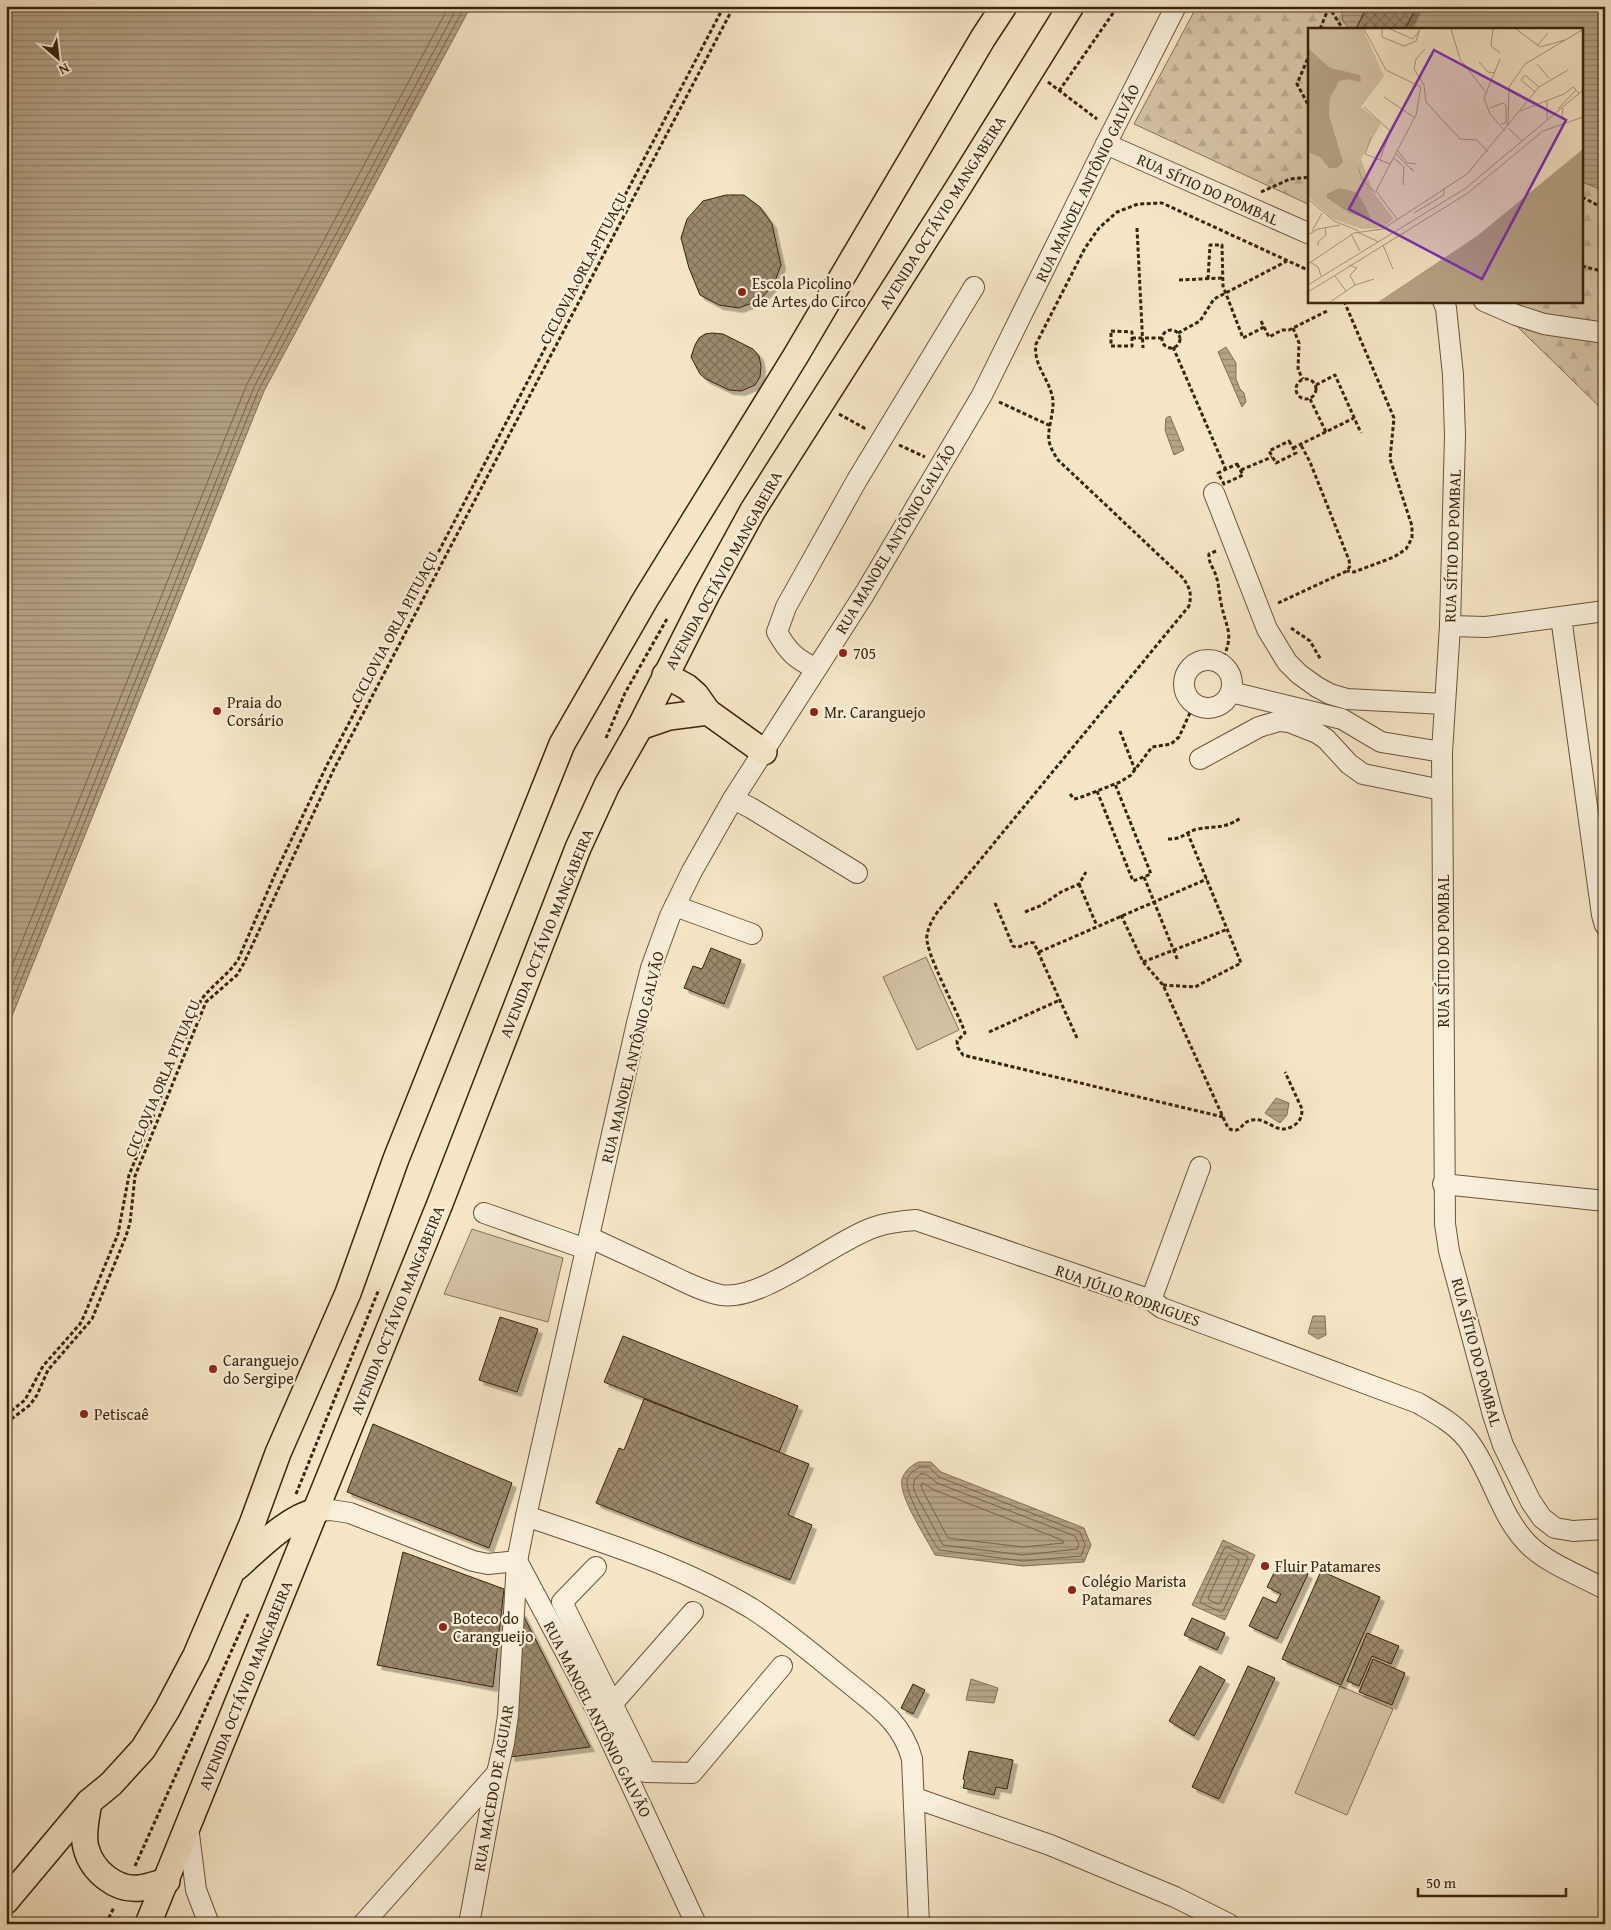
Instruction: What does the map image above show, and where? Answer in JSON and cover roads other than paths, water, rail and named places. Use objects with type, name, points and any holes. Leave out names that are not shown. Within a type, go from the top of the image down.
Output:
[{"type":"main road","points":[[6,1901],[89,1802],[111,1784],[143,1750],[196,1655],[252,1524],[278,1453],[348,1293],[396,1159],[562,744],[645,600],[795,357],[983,38],[1004,6]]},
{"type":"main road","name":"AVENIDA OCTÁVIO MANGABEIRA","points":[[148,1924],[436,1215],[578,848],[607,785],[640,727],[707,594],[753,510],[958,188],[1071,6]]},
{"type":"main road","points":[[665,675],[687,687],[696,695],[708,712],[764,752]]},
{"type":"main road","points":[[640,727],[669,717],[708,712]]},
{"type":"main road","points":[[230,1573],[282,1530],[304,1516],[317,1511]]},
{"type":"main road","points":[[89,1802],[84,1828],[86,1847],[92,1861],[102,1875],[116,1884],[139,1888],[167,1881]]},
{"type":"street","name":"RUA MANOEL ANTÔNIO GALVÃO","points":[[696,1924],[638,1776],[605,1707],[517,1561],[636,1023],[651,968],[675,906],[732,799],[865,593],[982,395],[1176,6]]},
{"type":"street","name":"RUA SÍTIO DO POMBAL","points":[[1109,138],[1243,204],[1308,233]]},
{"type":"street","points":[[816,669],[804,663],[787,650],[777,632],[786,606],[857,480],[974,287]]},
{"type":"street","name":"RUA SÍTIO DO POMBAL","points":[[1443,302],[1446,308],[1453,375],[1455,436],[1450,626],[1442,752],[1444,1224],[1449,1251],[1463,1298],[1482,1378],[1504,1445],[1531,1502],[1542,1518],[1555,1528],[1573,1530],[1605,1529]]},
{"type":"street","points":[[1486,302],[1516,315],[1544,324],[1605,333]]},
{"type":"street","points":[[1225,486],[1234,543],[1267,629],[1287,662],[1299,674],[1330,694],[1347,699],[1445,704]]},
{"type":"street","points":[[1450,626],[1486,627],[1605,611]]},
{"type":"street","points":[[1561,617],[1602,915],[1605,925]]},
{"type":"street","points":[[1211,660],[1221,663],[1228,671],[1232,681],[1231,692],[1225,702],[1216,707],[1204,708],[1194,704],[1187,697],[1184,686],[1185,676],[1191,666],[1200,661],[1211,660]]},
{"type":"street","points":[[1231,692],[1342,719],[1381,742],[1442,752]]},
{"type":"street","points":[[1200,759],[1259,727],[1279,721],[1289,722],[1317,733],[1326,739],[1349,764],[1363,774],[1442,790]]},
{"type":"street","points":[[732,799],[751,808],[856,872]]},
{"type":"street","points":[[675,906],[752,934]]},
{"type":"street","points":[[1151,1300],[1200,1167]]},
{"type":"street","points":[[1443,1184],[1605,1201]]},
{"type":"street","points":[[484,1212],[587,1243]]},
{"type":"street","name":"RUA JÚLIO RODRIGUES","points":[[587,1243],[699,1289],[722,1295],[743,1295],[763,1287],[856,1235],[897,1221],[916,1220],[1151,1300],[1162,1308],[1418,1403],[1446,1420],[1467,1439],[1512,1522],[1525,1542],[1542,1556],[1605,1589]]},
{"type":"street","points":[[317,1511],[350,1512],[473,1561],[488,1564],[517,1561]]},
{"type":"street","points":[[526,1516],[692,1577],[759,1614],[815,1656],[886,1714],[908,1743],[912,1759],[919,1924]]},
{"type":"street","name":"RUA MACEDO DE AGUIAR","points":[[469,1924],[508,1715],[517,1561]]},
{"type":"street","points":[[596,1567],[562,1602],[605,1707],[693,1612]]},
{"type":"street","points":[[638,1776],[692,1773],[782,1666]]},
{"type":"street","points":[[363,1924],[497,1774]]},
{"type":"street","points":[[914,1798],[1050,1845],[1175,1898],[1229,1924]]},
{"type":"street","points":[[188,1826],[196,1890],[208,1924]]},
{"type":"water","points":[[6,6],[471,6],[264,391],[6,1031]]},
{"type":"water","points":[[1605,6],[1605,191],[1584,183],[1584,28],[1349,28],[1343,22],[1341,7]]},
{"type":"water","points":[[1226,347],[1236,363],[1236,379],[1244,393],[1246,402],[1242,407],[1218,352]]},
{"type":"water","points":[[1170,416],[1184,450],[1174,455],[1165,430],[1166,418]]},
{"type":"water","points":[[1276,1098],[1289,1103],[1287,1115],[1280,1123],[1265,1113]]},
{"type":"water","points":[[1313,1316],[1325,1316],[1326,1335],[1318,1339],[1308,1333]]},
{"type":"water","points":[[918,1462],[931,1462],[941,1472],[1084,1528],[1091,1545],[1084,1562],[1023,1566],[935,1555],[914,1517],[904,1496],[902,1486],[902,1479],[905,1473]]},
{"type":"water","points":[[1223,1540],[1255,1555],[1225,1620],[1192,1605]]},
{"type":"water","points":[[971,1679],[998,1688],[994,1703],[966,1700]]},
{"type":"place","name":"Escola Picolino de Artes do Circo","points":[[742,292]]},
{"type":"place","name":"705","points":[[843,653]]},
{"type":"place","name":"Praia do Corsário","points":[[217,711]]},
{"type":"place","name":"Mr. Caranguejo","points":[[814,712]]},
{"type":"place","name":"Caranguejo do Sergipe","points":[[213,1369]]},
{"type":"place","name":"Petiscaê","points":[[84,1414]]},
{"type":"place","name":"Fluir Patamares","points":[[1265,1566]]},
{"type":"place","name":"Colégio Marista Patamares","points":[[1072,1590]]},
{"type":"place","name":"Boteco do Carangueijo","points":[[443,1627]]}]
